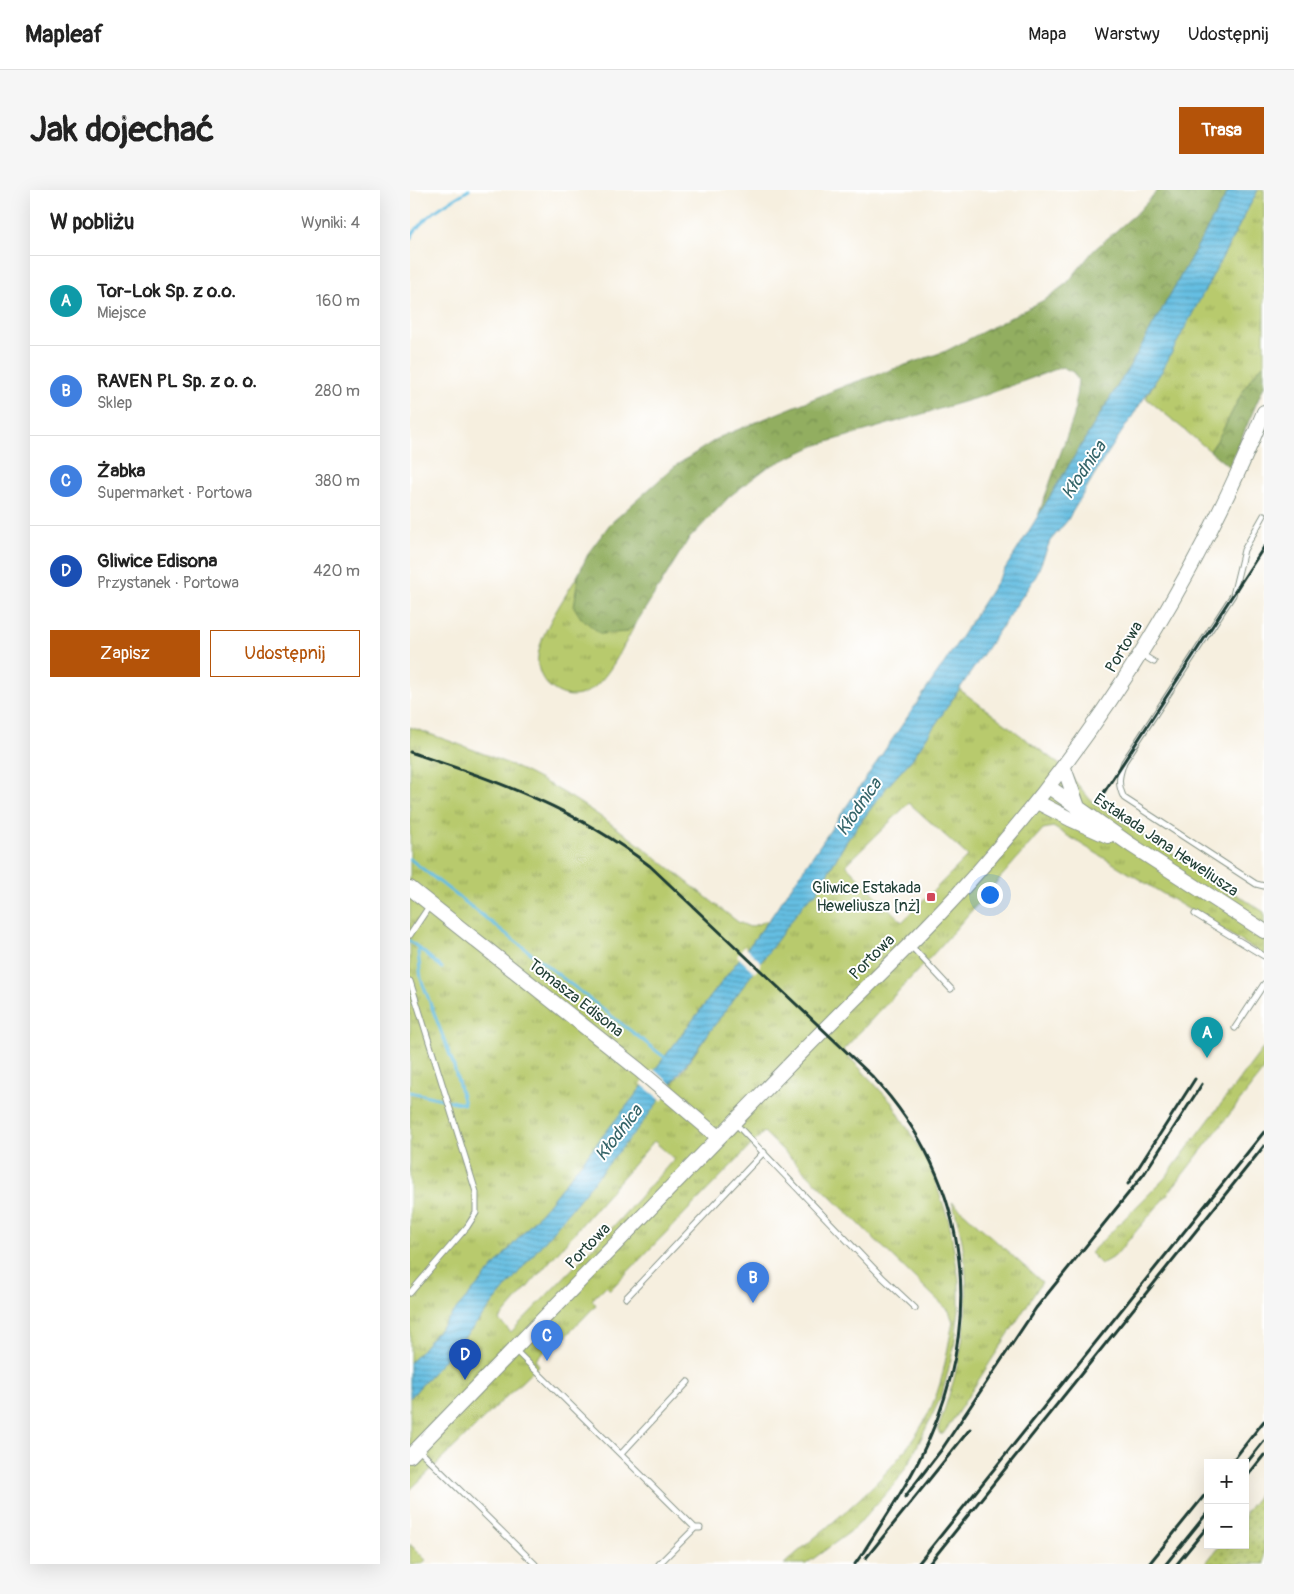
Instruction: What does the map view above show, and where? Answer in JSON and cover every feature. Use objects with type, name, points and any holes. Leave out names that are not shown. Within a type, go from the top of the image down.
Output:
[{"type":"street","name":"Portowa","points":[[414,1453],[718,1138],[962,890],[1037,802],[1064,768],[1141,654],[1187,573],[1263,417]]},
{"type":"street","points":[[1064,768],[1078,806]]},
{"type":"street","name":"Estakada Jana Heweliusza","points":[[1049,787],[1131,845],[1264,930]]},
{"type":"street","points":[[1037,802],[1070,819],[1131,845]]},
{"type":"street","name":"Tomasza Edisona","points":[[410,888],[639,1070],[718,1138]]},
{"type":"lane","points":[[1264,515],[1244,550],[1233,595],[1124,762],[1118,776],[1119,788],[1124,798],[1256,884],[1264,886]]},
{"type":"lane","points":[[1141,654],[1154,662]]},
{"type":"lane","points":[[410,935],[430,904]]},
{"type":"lane","points":[[1195,914],[1264,956]]},
{"type":"lane","points":[[909,944],[951,989]]},
{"type":"lane","points":[[410,981],[476,1192],[476,1213],[467,1227],[410,1293]]},
{"type":"lane","points":[[1235,1028],[1264,984]]},
{"type":"lane","points":[[734,1122],[915,1308]]},
{"type":"lane","points":[[626,1298],[764,1152]]},
{"type":"lane","points":[[514,1348],[697,1528],[659,1564]]},
{"type":"lane","points":[[621,1454],[688,1382]]},
{"type":"lane","points":[[414,1453],[535,1564]]},
{"type":"green space","points":[[1158,190],[1229,190],[1134,359],[1038,516],[1074,416],[1078,380],[1073,372],[1062,367],[983,396],[814,446],[768,467],[730,496],[688,540],[635,625],[626,632],[601,634],[581,618],[574,607],[579,573],[589,552],[610,524],[675,466],[720,437],[847,385],[946,351],[1046,299],[1067,283],[1094,250],[1139,211]]},
{"type":"green space","points":[[1258,190],[1264,190],[1264,364],[1248,383],[1210,451],[1146,398]]},
{"type":"green space","points":[[1264,364],[1264,386],[1229,467],[1210,451],[1248,383]]},
{"type":"green space","points":[[579,573],[575,595],[626,632],[635,625],[603,679],[592,689],[579,695],[565,695],[550,687],[544,681],[539,669],[538,656],[549,624]]},
{"type":"green space","points":[[959,689],[1064,768],[1093,803],[1264,912],[1264,955],[1053,827],[1043,829],[938,949],[843,1050],[892,1103],[929,1164],[949,1221],[959,1280],[959,1310],[954,1347],[942,1395],[910,1461],[897,1481],[854,1529],[806,1564],[784,1564],[872,1487],[892,1466],[926,1419],[940,1384],[953,1322],[949,1311],[764,1132],[610,1290],[606,1286],[592,1300],[596,1305],[551,1352],[547,1348],[535,1360],[539,1365],[410,1490],[410,1398],[475,1325],[682,1072],[732,999],[806,901],[816,893],[846,842],[886,788],[912,759]],"holes":[[[909,803],[968,856],[902,922],[846,865]],[[654,1141],[674,1159],[612,1228],[511,1332],[499,1320]]]},
{"type":"green space","points":[[410,727],[509,764],[567,795],[618,829],[738,922],[750,927],[769,920],[641,1088],[550,1202],[410,1363]]},
{"type":"green space","points":[[1264,1047],[1264,1070],[1166,1196],[1115,1256],[1101,1264],[1090,1253],[1165,1178]]},
{"type":"green space","points":[[952,1202],[1042,1282],[956,1415],[943,1434],[940,1434],[938,1429],[958,1363],[965,1323],[965,1262],[958,1222]]},
{"type":"green space","points":[[1264,1489],[1264,1564],[1205,1564],[1217,1549],[1249,1549],[1249,1508]]},
{"type":"green space","points":[[410,1544],[426,1560],[422,1564],[410,1564]]},
{"type":"water","name":"Kłodnica","points":[[1229,190],[1258,190],[1162,371],[1100,465],[1067,521],[1050,541],[1036,576],[912,759],[886,788],[846,842],[816,893],[806,901],[644,1121],[475,1325],[410,1398],[410,1363],[550,1202],[641,1088],[769,920],[945,662],[1019,547],[1134,359]]},
{"type":"pier","points":[[744,946],[762,963],[755,973],[737,956]]},
{"type":"pier","points":[[653,1069],[674,1086],[662,1101],[641,1084]]},
{"type":"waterway","points":[[410,239],[428,217],[469,190]]},
{"type":"waterway","points":[[410,859],[668,1060]]},
{"type":"waterway","points":[[410,941],[420,949]]},
{"type":"waterway","points":[[410,1092],[464,1104],[453,1063],[421,979],[418,952],[420,949],[442,968]]},
{"type":"railway","points":[[1097,803],[1264,547]]},
{"type":"railway","points":[[410,752],[475,774],[535,798],[592,827],[650,866],[872,1076],[906,1119],[932,1164],[949,1211],[959,1260],[960,1309],[954,1360],[940,1410],[919,1460],[900,1495],[864,1551]]},
{"type":"railway","points":[[1128,1184],[1195,1079]]},
{"type":"railway","points":[[905,1497],[942,1449],[1036,1308],[1144,1174],[1202,1084]]},
{"type":"railway","points":[[918,1564],[1264,1132]]},
{"type":"railway","points":[[929,1564],[1264,1146]]},
{"type":"railway","points":[[1234,1459],[1264,1421]]},
{"type":"railway","points":[[866,1558],[970,1429]]},
{"type":"railway","points":[[1249,1460],[1264,1441]]},
{"type":"railway","points":[[1249,1474],[1264,1455]]},
{"type":"railway","points":[[1149,1564],[1204,1496]]},
{"type":"railway","points":[[1166,1564],[1204,1517]]},
{"type":"railway","points":[[1177,1564],[1204,1531]]},
{"type":"railway","points":[[855,1564],[867,1547]]},
{"type":"place","name":"Gliwice Estakada Heweliusza [nż]","points":[[931,897]]},
{"type":"place","name":"Tor-Lok Sp. z o.o.","points":[[1207,1058]]},
{"type":"place","name":"RAVEN PL Sp. z o. o.","points":[[753,1303]]},
{"type":"place","name":"Żabka","points":[[547,1361]]},
{"type":"place","name":"Gliwice Edisona","points":[[465,1380]]}]
